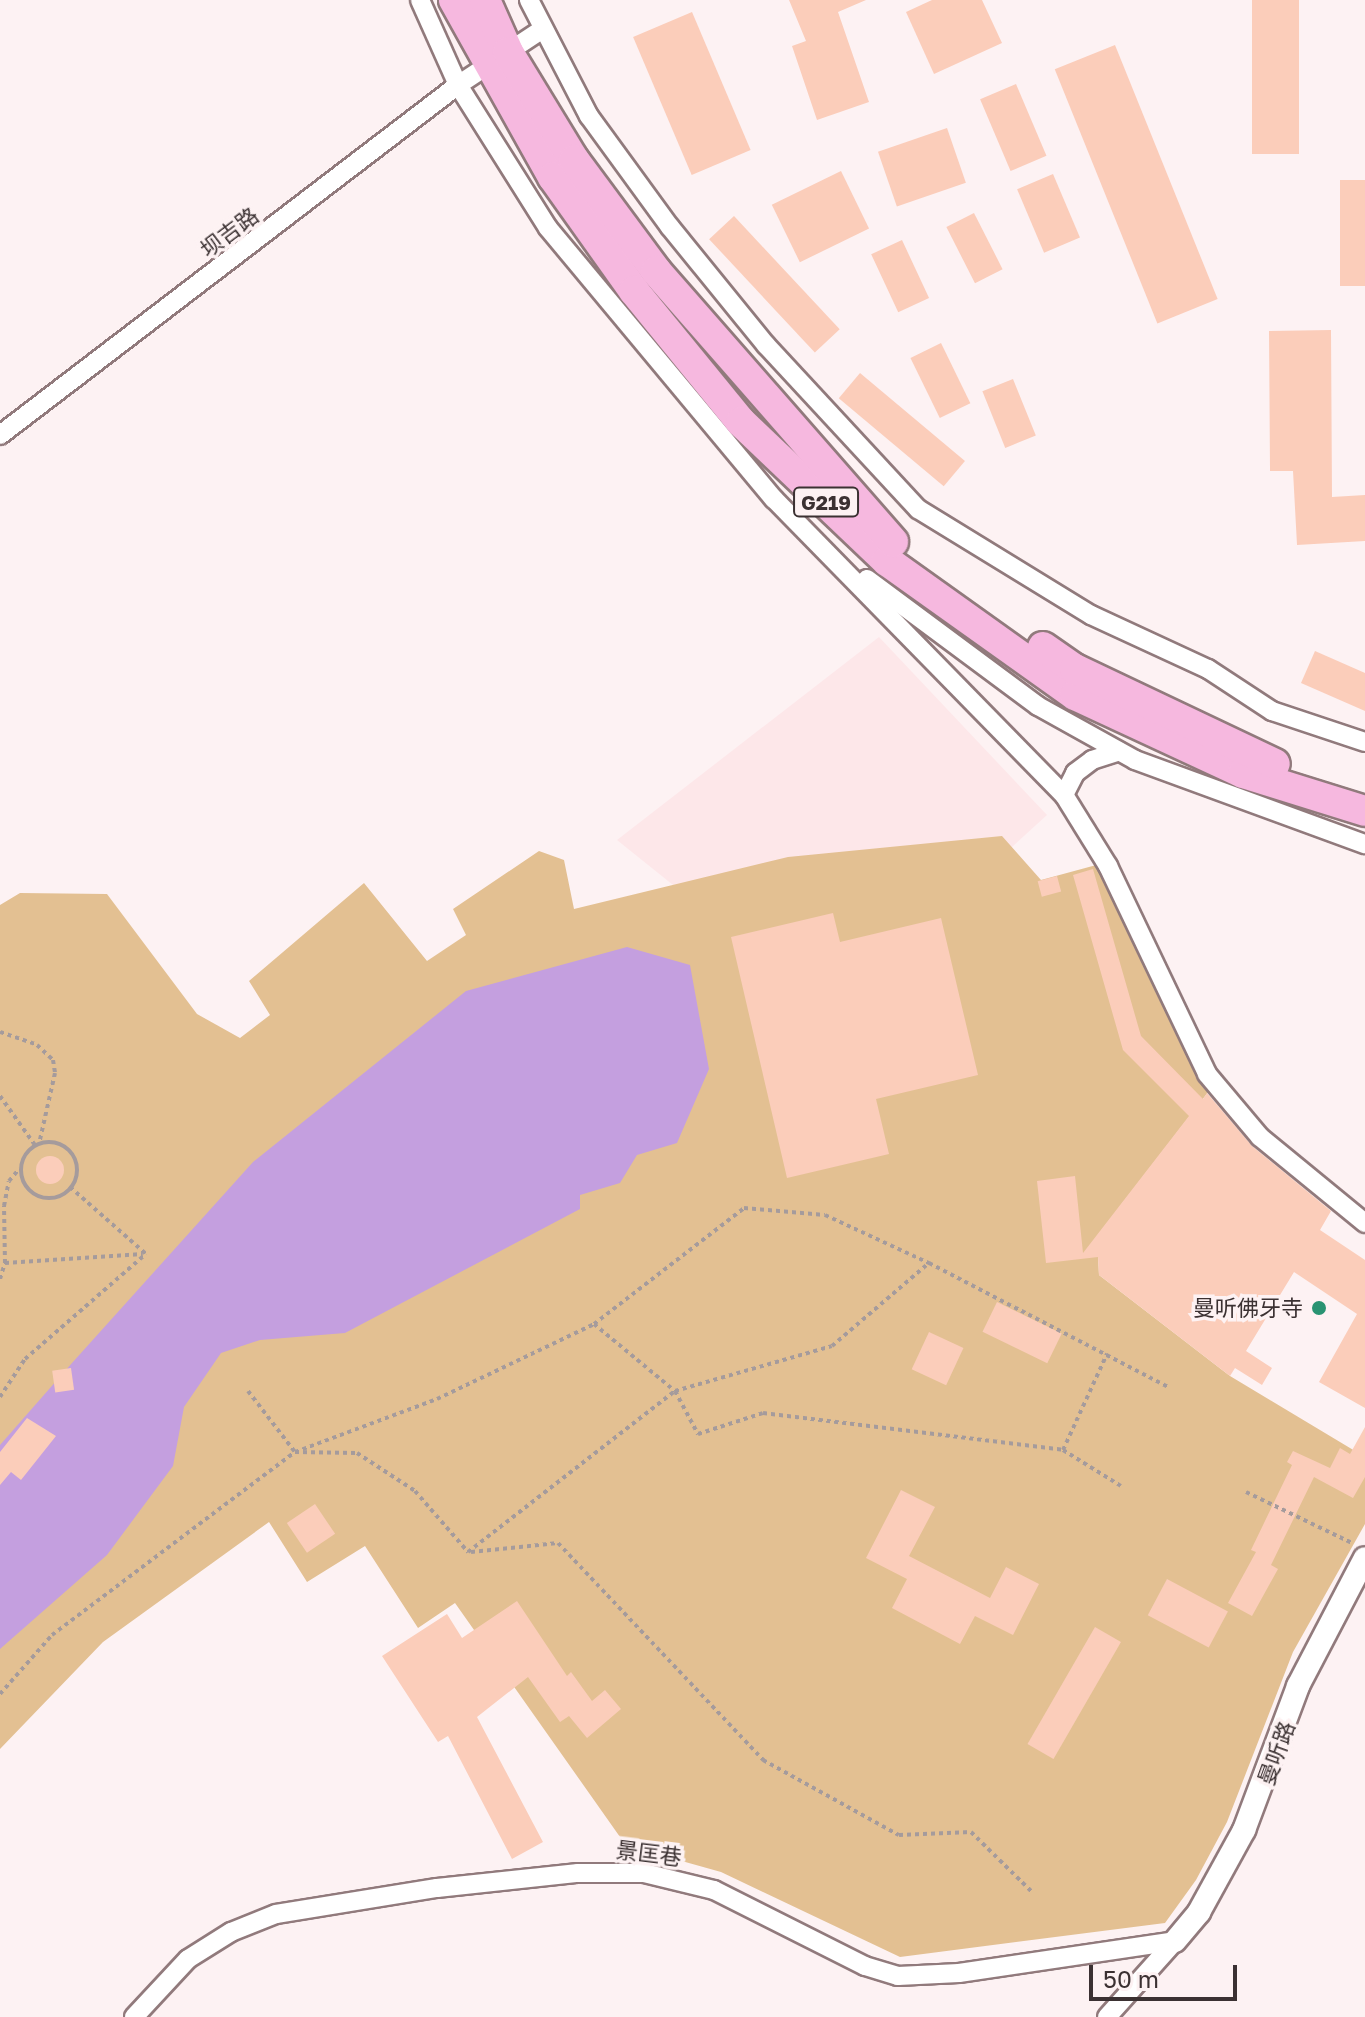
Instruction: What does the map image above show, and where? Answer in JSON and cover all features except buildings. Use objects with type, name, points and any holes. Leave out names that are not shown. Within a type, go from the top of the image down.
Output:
[{"type":"highway","name":"G219","points":[[454,0],[656,271],[893,543],[1075,669],[1267,761],[1365,792]]},
{"type":"highway","name":"G219","points":[[485,0],[497,58],[553,177],[634,291],[741,422],[887,561],[1075,695],[1243,773],[1365,811]]},
{"type":"street","points":[[420,0],[458,85],[548,228],[774,499],[1064,795],[1108,866],[1207,1074],[1260,1137],[1365,1223]]},
{"type":"street","points":[[529,0],[589,116],[670,227],[766,345],[918,509],[1091,615],[1208,669],[1272,711],[1365,742]]},
{"type":"street","name":"坝吉路","points":[[0,435],[458,85],[543,29]]},
{"type":"street","points":[[774,499],[799,477]]},
{"type":"street","points":[[774,499],[901,608],[1038,706],[1119,751],[1297,823],[1365,844]]},
{"type":"street","points":[[1064,795],[1075,773],[1092,760],[1119,751]]},
{"type":"street","name":"曼听路","points":[[1175,1941],[1213,1890],[1244,1830],[1298,1686],[1365,1558]]},
{"type":"street","name":"景匡巷","points":[[134,2017],[188,1959],[231,1932],[276,1914],[437,1888],[578,1873],[644,1873],[714,1890],[865,1966],[898,1976],[959,1973],[1175,1941]]},
{"type":"street","points":[[1107,2017],[1175,1941]]},
{"type":"path","points":[[0,1032],[37,1045],[53,1060],[55,1073],[37,1145],[9,1181],[4,1206],[5,1263],[0,1279]]},
{"type":"path","points":[[0,1096],[2,1103],[37,1145]]},
{"type":"path","points":[[21,1167],[25,1184],[37,1195],[54,1197],[70,1187],[77,1173],[73,1156],[60,1144],[37,1145]]},
{"type":"path","points":[[70,1187],[146,1254]]},
{"type":"path","points":[[0,1694],[52,1635],[295,1452],[437,1399],[594,1324],[744,1208],[825,1215],[929,1263],[1170,1388]]},
{"type":"path","points":[[5,1263],[146,1254]]},
{"type":"path","points":[[0,1397],[25,1359],[146,1254]]},
{"type":"path","points":[[468,1552],[675,1391],[832,1346],[929,1263]]},
{"type":"path","points":[[594,1324],[675,1391],[698,1434],[763,1413],[1063,1450],[1121,1486]]},
{"type":"path","points":[[1063,1450],[1107,1354]]},
{"type":"path","points":[[248,1391],[295,1452]]},
{"type":"path","points":[[295,1452],[357,1453],[415,1491],[468,1552]]},
{"type":"path","points":[[1246,1492],[1365,1549]]},
{"type":"path","points":[[468,1552],[558,1543],[763,1760],[899,1835],[971,1832],[1032,1892]]},
{"type":"shaded area","points":[[879,637],[1047,815],[1002,856],[673,885],[617,840]]},
{"type":"shaded area","points":[[1002,836],[1041,880],[1100,864],[1209,1091],[1097,1236],[1099,1275],[1230,1376],[1365,1457],[1365,1524],[1293,1652],[1227,1822],[1196,1880],[1165,1923],[900,1957],[721,1872],[671,1858],[632,1854],[455,1603],[418,1628],[365,1546],[307,1582],[269,1522],[103,1642],[0,1749],[0,905],[20,893],[107,894],[197,1014],[240,1038],[270,1015],[249,981],[364,883],[427,961],[466,935],[453,909],[539,851],[564,860],[574,909],[788,857]]},
{"type":"shaded area","points":[[627,947],[690,965],[709,1069],[677,1143],[637,1155],[620,1183],[580,1195],[580,1209],[345,1333],[260,1340],[221,1353],[184,1407],[173,1466],[107,1555],[0,1649],[0,1445],[72,1363],[253,1162],[466,991]]},
{"type":"place","name":"曼听佛牙寺","points":[[1319,1308]]}]
